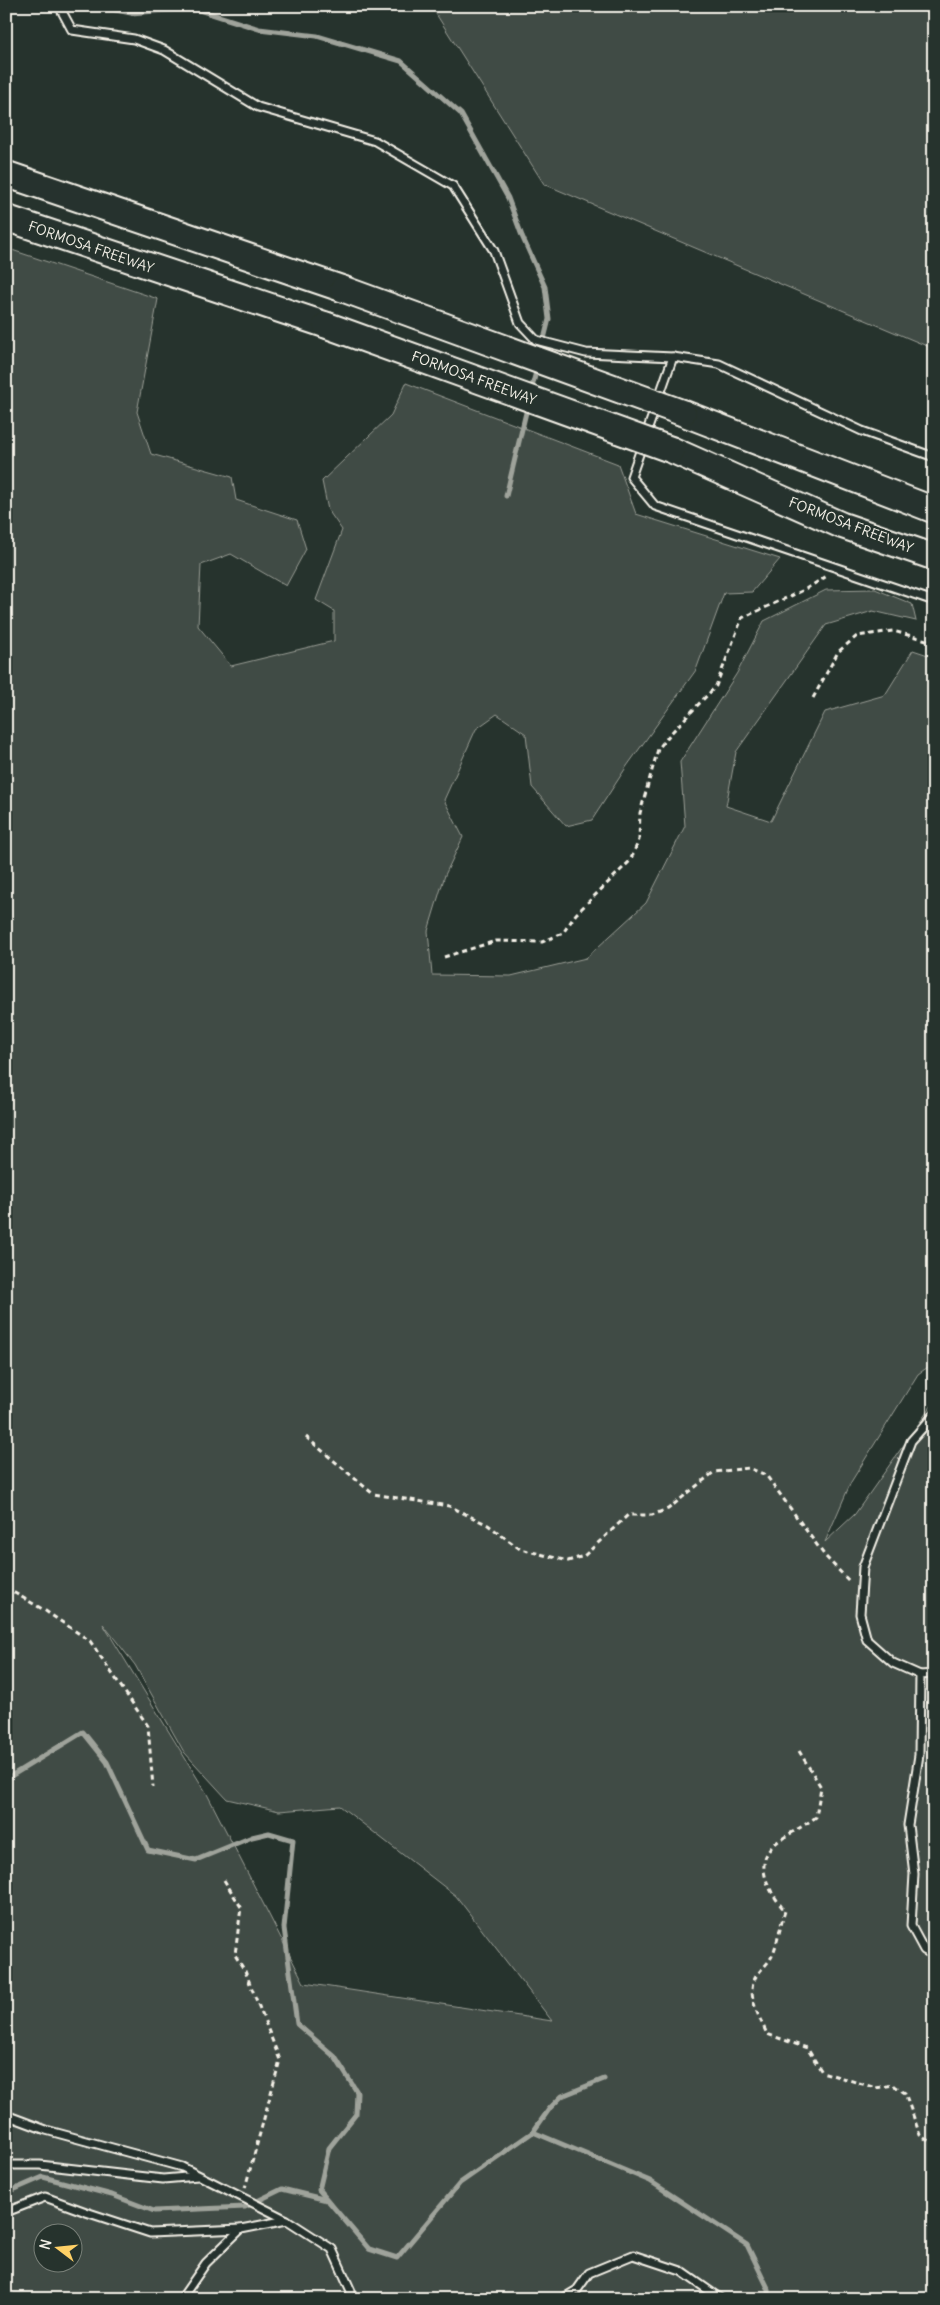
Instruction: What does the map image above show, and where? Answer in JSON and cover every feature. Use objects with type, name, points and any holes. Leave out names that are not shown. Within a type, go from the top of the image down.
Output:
[{"type":"highway","points":[[6,174],[343,289],[683,413],[934,510]]},
{"type":"highway","name":"FORMOSA FREEWAY","points":[[6,218],[326,325],[672,450],[842,525],[934,557]]},
{"type":"lane","points":[[59,6],[72,30],[134,39],[164,50],[258,107],[374,140],[453,186],[494,251],[520,323],[536,340],[586,353],[673,357],[719,364],[862,431],[934,457]]},
{"type":"lane","points":[[673,357],[632,477],[655,506],[934,601]]},
{"type":"lane","points":[[934,1415],[911,1441],[863,1567],[860,1614],[867,1640],[893,1663],[920,1675],[934,1674]]},
{"type":"lane","points":[[920,1675],[919,1755],[908,1825],[914,1874],[911,1926],[924,1950],[934,1956]]},
{"type":"lane","points":[[6,2115],[46,2130],[182,2167],[287,2220],[332,2249],[351,2292],[350,2299]]},
{"type":"lane","points":[[8,2163],[163,2179],[199,2176]]},
{"type":"lane","points":[[6,2212],[45,2197],[150,2233],[241,2229],[287,2220]]},
{"type":"lane","points":[[181,2299],[206,2263],[241,2229]]},
{"type":"lane","points":[[562,2299],[577,2290],[589,2273],[633,2255],[681,2271],[721,2299]]},
{"type":"path","points":[[444,957],[496,941],[542,942],[564,933],[576,914],[630,861],[639,840],[640,813],[658,749],[716,686],[742,618],[804,590],[840,568]]},
{"type":"path","points":[[813,698],[838,652],[857,636],[893,631],[934,642]]},
{"type":"path","points":[[306,1437],[373,1494],[449,1506],[488,1525],[520,1549],[568,1561],[584,1556],[628,1515],[652,1515],[668,1509],[714,1472],[749,1468],[766,1475],[825,1556],[861,1594]]},
{"type":"path","points":[[6,1588],[44,1610],[90,1641],[148,1726],[153,1786]]},
{"type":"path","points":[[798,1751],[821,1787],[816,1816],[778,1841],[767,1854],[763,1876],[771,1894],[784,1911],[772,1956],[766,1967],[756,1976],[752,1992],[755,2006],[767,2034],[807,2048],[822,2072],[876,2088],[894,2085],[905,2093],[920,2135],[934,2145]]},
{"type":"path","points":[[224,1880],[242,1907],[235,1956],[245,1971],[280,2060],[242,2198]]},
{"type":"shaded area","points":[[431,6],[934,6],[934,349],[544,184]]},
{"type":"shaded area","points":[[6,248],[158,299],[137,412],[151,454],[232,477],[236,500],[297,520],[306,549],[286,586],[231,554],[201,565],[198,626],[231,666],[334,641],[334,611],[316,600],[342,530],[328,510],[322,481],[391,415],[406,383],[618,464],[636,514],[780,559],[752,592],[724,593],[696,670],[627,766],[592,820],[566,826],[532,787],[526,734],[497,714],[476,729],[444,800],[463,837],[445,875],[428,931],[432,975],[511,976],[586,958],[646,903],[685,826],[680,762],[737,673],[764,621],[826,590],[875,589],[912,604],[916,621],[873,611],[826,625],[736,752],[726,806],[771,821],[825,712],[885,695],[913,650],[934,657],[934,1363],[918,1374],[851,1482],[825,1542],[855,1514],[934,1402],[934,2299],[6,2299]],"holes":[[[103,1624],[135,1665],[184,1752],[227,1799],[279,1811],[340,1806],[456,1896],[552,2021],[304,1983],[207,1794]]]},
{"type":"waterway","points":[[96,6],[131,13],[193,8],[259,29],[317,36],[401,61],[461,114],[508,198],[522,236],[545,287],[549,319],[540,355]]},
{"type":"waterway","points":[[531,391],[537,368]]},
{"type":"waterway","points":[[506,496],[528,404]]},
{"type":"waterway","points":[[6,1779],[83,1732],[107,1762],[148,1850],[196,1860],[252,1837],[269,1833],[293,1840],[284,1928],[297,2024],[335,2057],[357,2092],[356,2114],[329,2148],[319,2190],[369,2249],[397,2258],[460,2183],[533,2132],[650,2181],[747,2245],[769,2290],[769,2299]]},
{"type":"waterway","points":[[533,2132],[550,2108],[562,2096],[604,2079]]},
{"type":"waterway","points":[[6,2193],[43,2177],[112,2195],[154,2211],[245,2207],[282,2189],[327,2200]]}]
